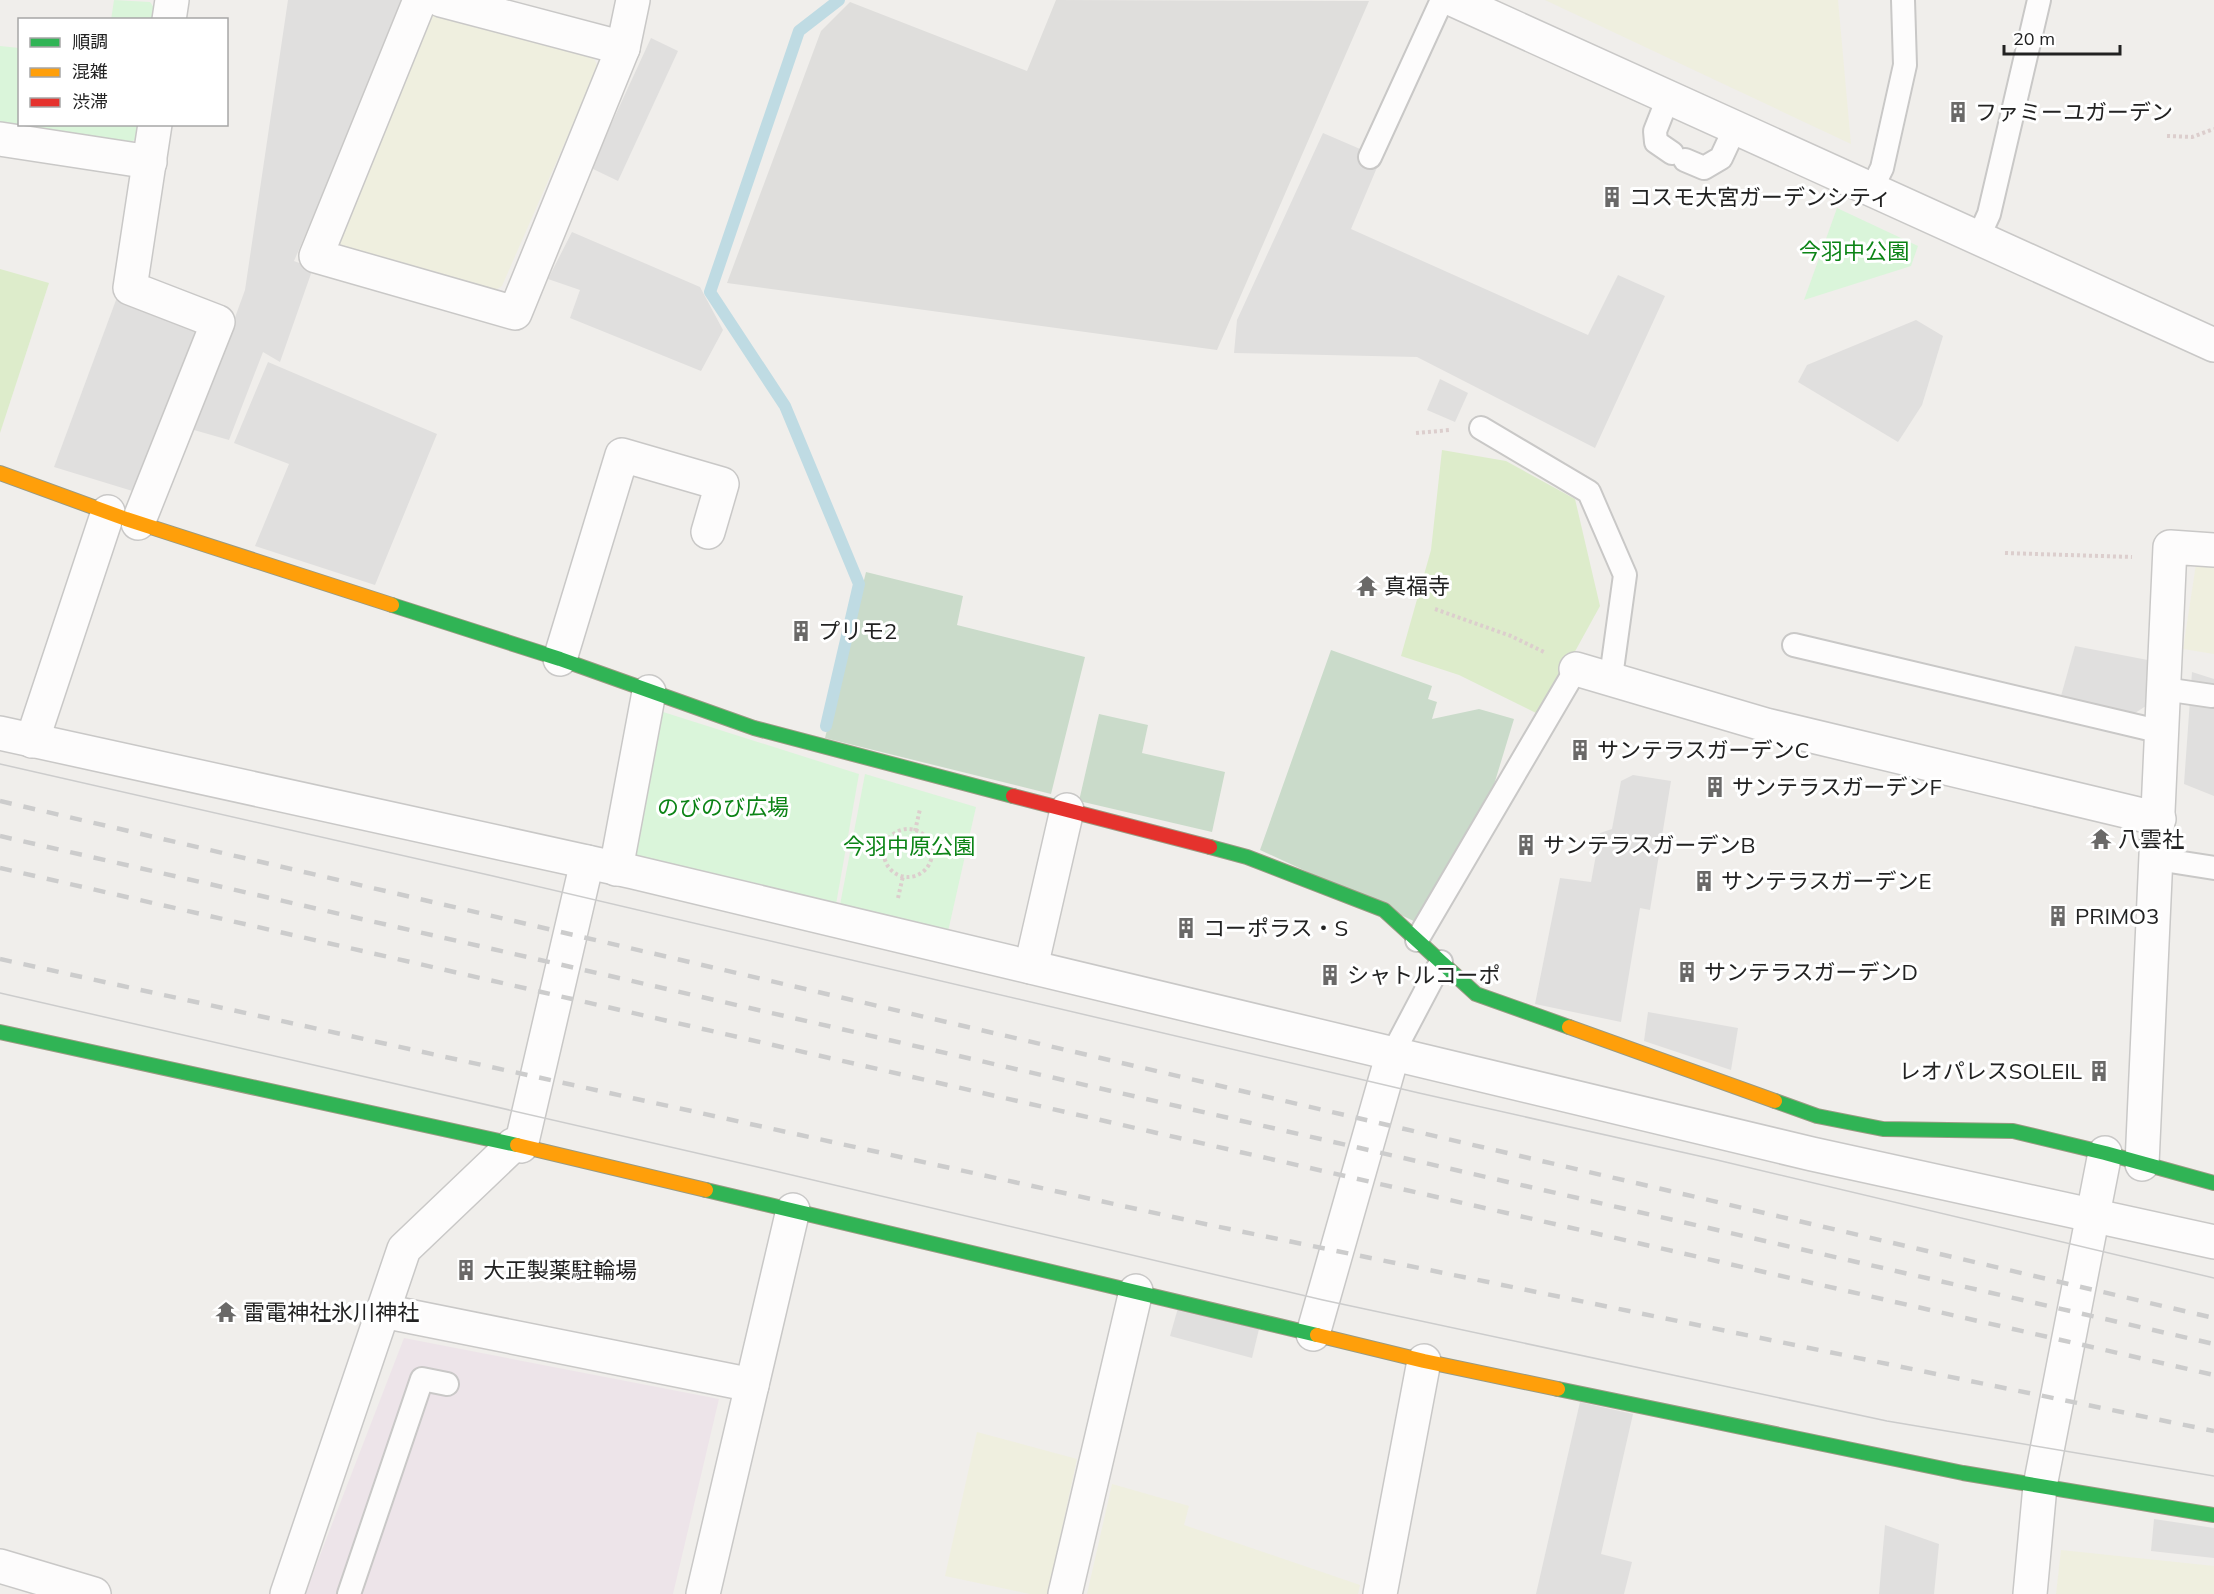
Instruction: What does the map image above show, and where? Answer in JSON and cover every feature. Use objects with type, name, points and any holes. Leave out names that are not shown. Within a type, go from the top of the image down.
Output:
[{"type":"street","points":[[170,18],[172,0]]},
{"type":"street","points":[[420,0],[316,256],[515,313],[623,48],[633,0]]},
{"type":"street","points":[[441,0],[623,48]]},
{"type":"street","points":[[1454,0],[2214,345]]},
{"type":"street","points":[[32,741],[123,517],[218,322],[129,288],[155,126]]},
{"type":"street","points":[[0,139],[150,162]]},
{"type":"street","points":[[560,659],[622,455],[722,484],[708,532]]},
{"type":"street","points":[[0,473],[123,517],[560,659],[754,728],[1247,857],[1384,910],[1476,994],[1817,1116],[1883,1129],[2013,1131],[2214,1183]]},
{"type":"street","points":[[2142,1164],[2170,547],[2214,550]]},
{"type":"street","points":[[1576,669],[1611,677],[1766,724],[2158,819]]},
{"type":"street","points":[[287,1594],[404,1249],[517,1145],[601,866],[649,692]]},
{"type":"street","points":[[0,733],[601,866],[1800,1151],[2214,1242]]},
{"type":"street","points":[[1031,967],[1067,810]]},
{"type":"street","points":[[0,1032],[517,1145],[1424,1361],[1964,1473],[2214,1515]]},
{"type":"street","points":[[1312,1334],[1393,1053]]},
{"type":"street","points":[[2030,1594],[2040,1486],[2105,1153]]},
{"type":"street","points":[[703,1594],[793,1210]]},
{"type":"street","points":[[1065,1594],[1136,1291]]},
{"type":"street","points":[[383,1311],[752,1385]]},
{"type":"street","points":[[1380,1594],[1424,1361]]},
{"type":"street","points":[[0,1566],[94,1594]]},
{"type":"lane","points":[[1370,157],[1442,0]]},
{"type":"lane","points":[[1871,190],[1882,168],[1905,65],[1903,0]]},
{"type":"lane","points":[[1978,238],[1989,214],[2039,0]]},
{"type":"lane","points":[[1668,98],[1654,131],[1656,142],[1678,156],[1704,168],[1721,158],[1735,128]]},
{"type":"lane","points":[[1480,428],[1589,492],[1625,575],[1611,677]]},
{"type":"lane","points":[[1794,645],[2162,732]]},
{"type":"lane","points":[[1417,940],[1576,669]]},
{"type":"lane","points":[[2164,688],[2212,696]]},
{"type":"lane","points":[[2157,859],[2214,868]]},
{"type":"lane","points":[[1393,1053],[1441,962]]},
{"type":"lane","points":[[349,1594],[422,1379],[447,1384]]},
{"type":"path","points":[[2167,136],[2192,137],[2214,129]]},
{"type":"path","points":[[2005,553],[2169,558]]},
{"type":"path","points":[[1435,609],[1511,636],[1576,669]]},
{"type":"path","points":[[907,830],[922,834],[931,847],[932,856],[925,870],[911,877],[896,874],[886,862],[888,840],[900,831],[907,830]]},
{"type":"shaded area","points":[[288,0],[406,0],[294,261],[313,268],[280,362],[263,352],[229,440],[194,430],[245,290]]},
{"type":"shaded area","points":[[1056,0],[1369,1],[1217,350],[727,283],[821,31],[850,2],[1027,71]]},
{"type":"shaded area","points":[[651,38],[678,51],[618,181],[591,168]]},
{"type":"shaded area","points":[[1323,133],[1381,158],[1351,229],[1588,335],[1618,275],[1665,296],[1595,448],[1417,357],[1234,353],[1237,320]]},
{"type":"shaded area","points":[[572,232],[700,287],[723,330],[701,371],[570,318],[580,290],[548,279]]},
{"type":"shaded area","points":[[116,300],[205,333],[139,493],[54,467]]},
{"type":"shaded area","points":[[1916,320],[1943,336],[1922,405],[1898,442],[1798,382],[1807,365]]},
{"type":"shaded area","points":[[268,362],[437,434],[375,585],[255,546],[289,464],[234,443]]},
{"type":"shaded area","points":[[1440,379],[1468,393],[1455,422],[1427,410]]},
{"type":"shaded area","points":[[2075,646],[2153,661],[2149,704],[2135,713],[2061,696]]},
{"type":"shaded area","points":[[2192,672],[2214,679],[2214,796],[2184,784]]},
{"type":"shaded area","points":[[1633,775],[1671,781],[1650,910],[1640,908],[1621,1022],[1535,1004],[1560,878],[1591,882],[1600,833],[1612,829],[1621,781]]},
{"type":"shaded area","points":[[1648,1012],[1738,1028],[1731,1070],[1644,1041]]},
{"type":"shaded area","points":[[1178,1308],[1259,1329],[1252,1358],[1170,1336]]},
{"type":"shaded area","points":[[404,1338],[719,1399],[673,1594],[305,1594]]},
{"type":"shaded area","points":[[1580,1402],[1633,1414],[1601,1554],[1632,1562],[1624,1594],[1536,1594]]},
{"type":"shaded area","points":[[2154,1519],[2214,1528],[2214,1558],[2151,1551]]},
{"type":"shaded area","points":[[1885,1525],[1939,1544],[1934,1594],[1879,1594]]},
{"type":"green space","points":[[114,0],[150,2],[159,15],[159,18],[111,18]]},
{"type":"green space","points":[[1545,0],[1838,0],[1851,144]]},
{"type":"green space","points":[[434,11],[589,48],[598,67],[502,286],[489,294],[330,241],[420,20]]},
{"type":"green space","points":[[0,46],[18,48],[18,126],[140,126],[138,137],[128,145],[0,126]]},
{"type":"green space","name":"今羽中公園","points":[[1837,208],[1918,246],[1911,266],[1804,300]]},
{"type":"green space","points":[[0,269],[49,283],[0,433]]},
{"type":"green space","points":[[1442,450],[1506,461],[1575,499],[1600,606],[1540,715],[1459,675],[1401,656],[1431,550]]},
{"type":"green space","points":[[2196,564],[2214,566],[2214,654],[2183,649]]},
{"type":"green space","points":[[866,572],[963,596],[957,625],[1085,657],[1051,794],[825,738]]},
{"type":"green space","points":[[1331,650],[1432,686],[1428,699],[1437,702],[1432,719],[1479,709],[1514,719],[1493,788],[1418,923],[1260,850]]},
{"type":"green space","name":"のびのび広場","points":[[660,711],[859,774],[835,910],[631,861]]},
{"type":"green space","points":[[1099,714],[1148,725],[1142,753],[1225,772],[1212,832],[1079,801]]},
{"type":"green space","name":"今羽中原公園","points":[[865,774],[976,807],[947,936],[839,910]]},
{"type":"green space","points":[[977,1432],[1077,1459],[1048,1594],[1030,1594],[945,1576]]},
{"type":"green space","points":[[1112,1484],[1189,1506],[1184,1525],[1360,1585],[1358,1594],[1087,1594]]},
{"type":"green space","points":[[2061,1550],[2214,1566],[2214,1594],[2056,1594]]},
{"type":"waterway","points":[[826,726],[859,584],[785,406],[710,292],[799,31],[839,0]]},
{"type":"tram line","points":[[0,764],[1717,1160],[2214,1278]]},
{"type":"tram line","points":[[0,993],[1323,1300],[1887,1421],[2214,1476]]},
{"type":"railway","points":[[0,801],[2214,1318]]},
{"type":"railway","points":[[0,836],[2214,1344]]},
{"type":"railway","points":[[0,868],[2214,1375]]},
{"type":"railway","points":[[0,959],[1205,1224],[2214,1431]]},
{"type":"traffic: fast","points":[[392,605],[560,659],[754,728],[1013,796]]},
{"type":"traffic: fast","points":[[1210,847],[1247,857],[1384,910],[1476,994],[1569,1027]]},
{"type":"traffic: fast","points":[[0,1032],[517,1145]]},
{"type":"traffic: fast","points":[[1775,1101],[1817,1116],[1883,1129],[2013,1131],[2214,1183]]},
{"type":"traffic: fast","points":[[706,1190],[1317,1335]]},
{"type":"traffic: fast","points":[[1558,1389],[1963,1473],[2214,1515]]},
{"type":"traffic: slow","points":[[0,473],[126,519],[392,605]]},
{"type":"traffic: slow","points":[[1569,1027],[1775,1101]]},
{"type":"traffic: slow","points":[[517,1145],[706,1190]]},
{"type":"traffic: slow","points":[[1317,1335],[1424,1361],[1558,1389]]},
{"type":"traffic: jam","points":[[1013,796],[1210,847]]},
{"type":"place","name":"ファミーユガーデン","points":[[1958,112]]},
{"type":"place","name":"コスモ大宮ガーデンシティ","points":[[1612,197]]},
{"type":"place","name":"真福寺","points":[[1367,586]]},
{"type":"place","name":"プリモ2","points":[[801,631]]},
{"type":"place","name":"サンテラスガーデンC","points":[[1580,750]]},
{"type":"place","name":"サンテラスガーデンF","points":[[1715,787]]},
{"type":"place","name":"八雲社","points":[[2101,839]]},
{"type":"place","name":"サンテラスガーデンB","points":[[1526,845]]},
{"type":"place","name":"サンテラスガーデンE","points":[[1704,881]]},
{"type":"place","name":"PRIMO3","points":[[2058,916]]},
{"type":"place","name":"コーポラス・S","points":[[1186,928]]},
{"type":"place","name":"サンテラスガーデンD","points":[[1687,972]]},
{"type":"place","name":"シャトルコーポ","points":[[1330,975]]},
{"type":"place","name":"レオパレスSOLEIL","points":[[2099,1071]]},
{"type":"place","name":"大正製薬駐輪場","points":[[466,1270]]},
{"type":"place","name":"雷電神社氷川神社","points":[[226,1312]]}]
